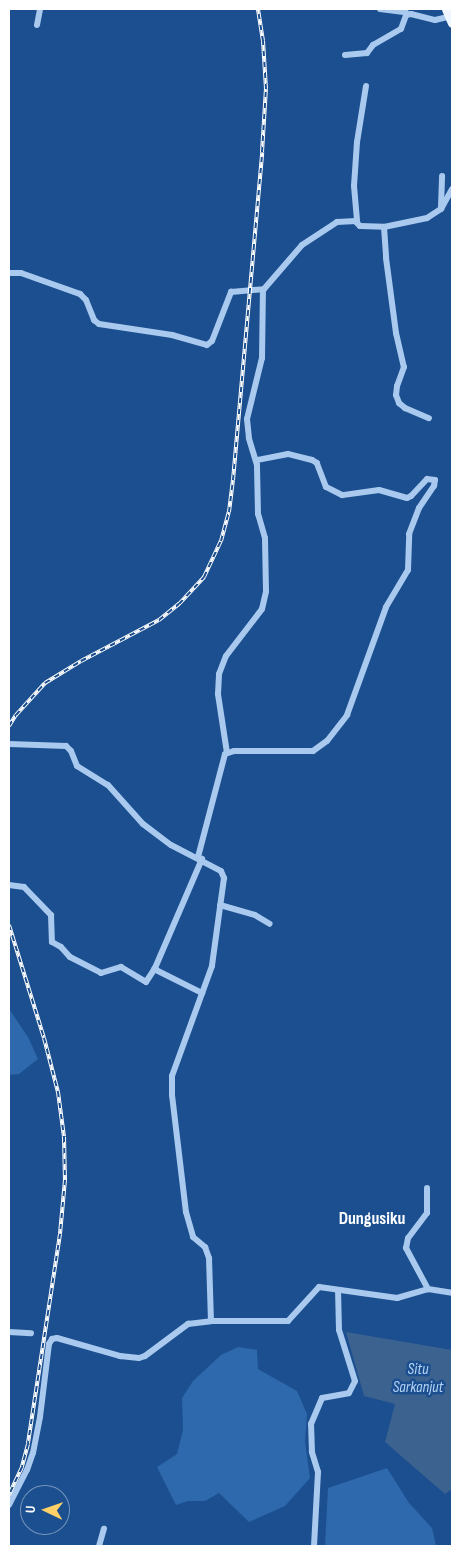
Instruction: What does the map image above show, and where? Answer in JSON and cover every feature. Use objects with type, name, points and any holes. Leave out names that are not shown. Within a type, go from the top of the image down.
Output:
[{"type":"street","points":[[37,25],[40,9]]},
{"type":"street","points":[[380,9],[407,11],[447,18]]},
{"type":"street","points":[[345,55],[365,54],[373,45],[401,29],[407,11]]},
{"type":"street","points":[[366,86],[357,142],[354,186],[356,221],[360,226],[384,227],[427,218],[441,209],[452,189]]},
{"type":"street","points":[[441,209],[442,176]]},
{"type":"street","points":[[9,885],[24,887],[51,915],[52,942],[61,947],[70,957],[101,973],[121,967],[145,982],[148,980],[200,858],[216,781],[227,753],[218,694],[219,674],[226,656],[262,609],[266,591],[264,534],[258,514],[257,460],[249,438],[247,419],[262,358],[263,290],[302,245],[337,222],[356,221]]},
{"type":"street","points":[[384,227],[396,333],[404,367],[397,386],[396,395],[399,403],[405,408],[429,418]]},
{"type":"street","points":[[9,273],[21,273],[80,294],[86,300],[94,320],[99,324],[172,335],[207,345],[212,340],[230,292],[263,290]]},
{"type":"street","points":[[227,753],[313,751],[335,732],[347,715],[353,702],[388,603],[408,570],[408,534],[419,508],[434,486],[433,479],[428,479],[407,498],[379,490],[342,495],[326,486],[317,463],[312,460],[288,454],[257,460]]},
{"type":"street","points":[[9,744],[66,746],[71,750],[77,766],[108,785],[143,824],[171,845],[200,858],[221,871],[224,878],[212,966],[174,1068],[172,1086],[187,1219],[193,1237],[204,1247],[209,1258],[211,1321]]},
{"type":"street","points":[[220,905],[255,915],[270,924]]},
{"type":"street","points":[[154,969],[202,992]]},
{"type":"street","points":[[427,1188],[426,1216],[408,1238],[406,1248],[428,1289]]},
{"type":"street","points":[[9,1506],[27,1470],[33,1453],[40,1417],[49,1344],[52,1339],[58,1338],[104,1352],[139,1358],[145,1356],[184,1326],[211,1321],[288,1321],[315,1289],[323,1288],[397,1298],[428,1289],[452,1293]]},
{"type":"street","points":[[314,1546],[318,1472],[312,1452],[311,1424],[322,1398],[349,1392],[355,1381],[339,1330],[338,1290]]},
{"type":"street","points":[[9,1332],[31,1333]]},
{"type":"street","points":[[99,1546],[104,1529]]},
{"type":"shaded area","points":[[9,1009],[28,1037],[38,1059],[19,1074],[9,1075]]},
{"type":"shaded area","points":[[238,1347],[257,1350],[258,1369],[297,1391],[307,1414],[305,1442],[310,1478],[285,1506],[249,1522],[219,1493],[205,1501],[188,1501],[176,1505],[157,1467],[177,1454],[183,1430],[182,1398],[193,1381],[221,1355]]},
{"type":"shaded area","points":[[387,1468],[409,1503],[432,1528],[436,1546],[325,1546],[328,1488]]},
{"type":"water","name":"Situ Sarkanjut","points":[[346,1332],[452,1350],[452,1489],[445,1494],[385,1442],[395,1404],[364,1396]]},
{"type":"railway","points":[[9,726],[16,715],[45,683],[81,661],[159,620],[179,604],[204,577],[221,541],[229,512],[233,480],[262,152],[266,89],[263,41],[258,9]]},
{"type":"railway","points":[[9,925],[44,1038],[58,1092],[64,1137],[65,1180],[60,1234],[28,1444],[22,1467],[9,1495]]},
{"type":"district","name":"Dungusiku","points":[[372,1219]]}]
